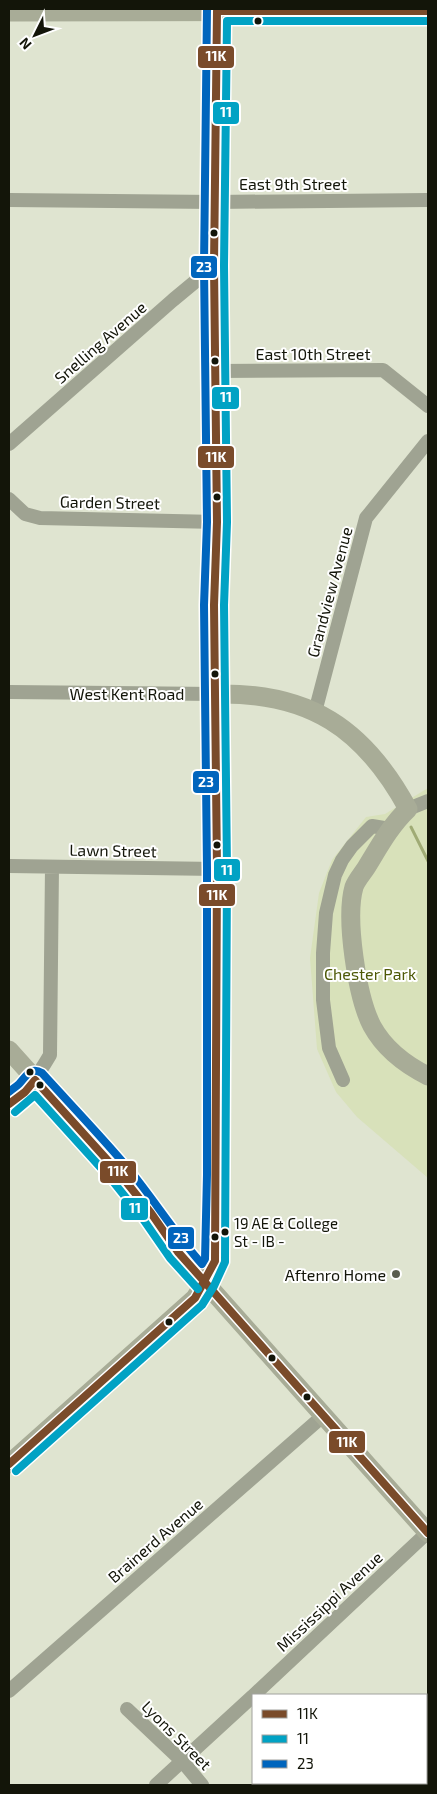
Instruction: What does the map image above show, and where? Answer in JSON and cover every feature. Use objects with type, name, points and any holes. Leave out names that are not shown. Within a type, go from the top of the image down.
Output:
[{"type":"street","points":[[9,12],[217,10],[428,11]]},
{"type":"street","points":[[9,1464],[195,1298],[215,1261],[217,870],[214,605],[217,522],[214,266],[217,10]]},
{"type":"street","name":"East 9th Street","points":[[9,200],[215,202],[428,200]]},
{"type":"street","name":"Snelling Avenue","points":[[9,444],[214,266]]},
{"type":"street","name":"East 10th Street","points":[[216,371],[383,370],[428,406]]},
{"type":"street","name":"Grandview Avenue","points":[[315,712],[366,518],[428,441]]},
{"type":"street","name":"Garden Street","points":[[9,499],[25,514],[40,518],[217,522]]},
{"type":"street","name":"West Kent Road","points":[[9,692],[216,694],[267,697],[282,700],[315,712],[349,734],[371,753],[393,782],[408,809]]},
{"type":"street","points":[[428,801],[408,809],[390,829],[354,887],[351,920],[353,948],[362,1001],[372,1027],[406,1064],[428,1076]]},
{"type":"street","points":[[343,1080],[329,1048],[323,1000],[323,953],[326,913],[334,875],[352,846],[372,826],[390,829]]},
{"type":"street","name":"Lawn Street","points":[[9,866],[217,870]]},
{"type":"street","points":[[9,1104],[25,1092],[35,1080],[50,1054],[52,867]]},
{"type":"street","points":[[9,1050],[119,1173],[152,1213],[178,1252],[428,1532]]},
{"type":"street","name":"Brainerd Avenue","points":[[9,1691],[324,1414]]},
{"type":"street","name":"Mississippi Avenue","points":[[256,1694],[428,1532]]},
{"type":"street","name":"Mississippi Avenue","points":[[156,1785],[252,1698]]},
{"type":"street","name":"Lyons Street","points":[[127,1709],[182,1762],[202,1785]]},
{"type":"green space","name":"Chester Park","points":[[428,788],[428,1178],[357,1117],[336,1092],[317,1049],[310,958],[319,893],[332,860],[366,817],[385,814]]},
{"type":"waterway","points":[[411,827],[428,861]]},
{"type":"transit line","name":"23","points":[[9,1092],[31,1072],[38,1071],[42,1073],[127,1167],[202,1264],[205,1259],[207,1175],[207,869],[204,605],[207,522],[204,266],[207,9]]},
{"type":"transit line","name":"11K","points":[[9,1464],[195,1298],[215,1261],[217,869],[214,605],[217,522],[214,266],[217,11],[428,11]]},
{"type":"transit line","name":"11","points":[[16,1471],[202,1305],[214,1286],[225,1262],[227,869],[224,605],[227,522],[224,266],[227,21],[428,21]]},
{"type":"transit line","name":"11K","points":[[9,1104],[25,1092],[35,1080],[119,1173],[151,1213],[178,1252],[428,1533]]},
{"type":"transit line","name":"11","points":[[15,1112],[35,1095],[111,1179],[143,1219],[170,1258],[198,1289]]},
{"type":"place","name":"19 AE & College St - IB -","points":[[225,1232]]},
{"type":"place","name":"Aftenro Home","points":[[396,1274]]}]
